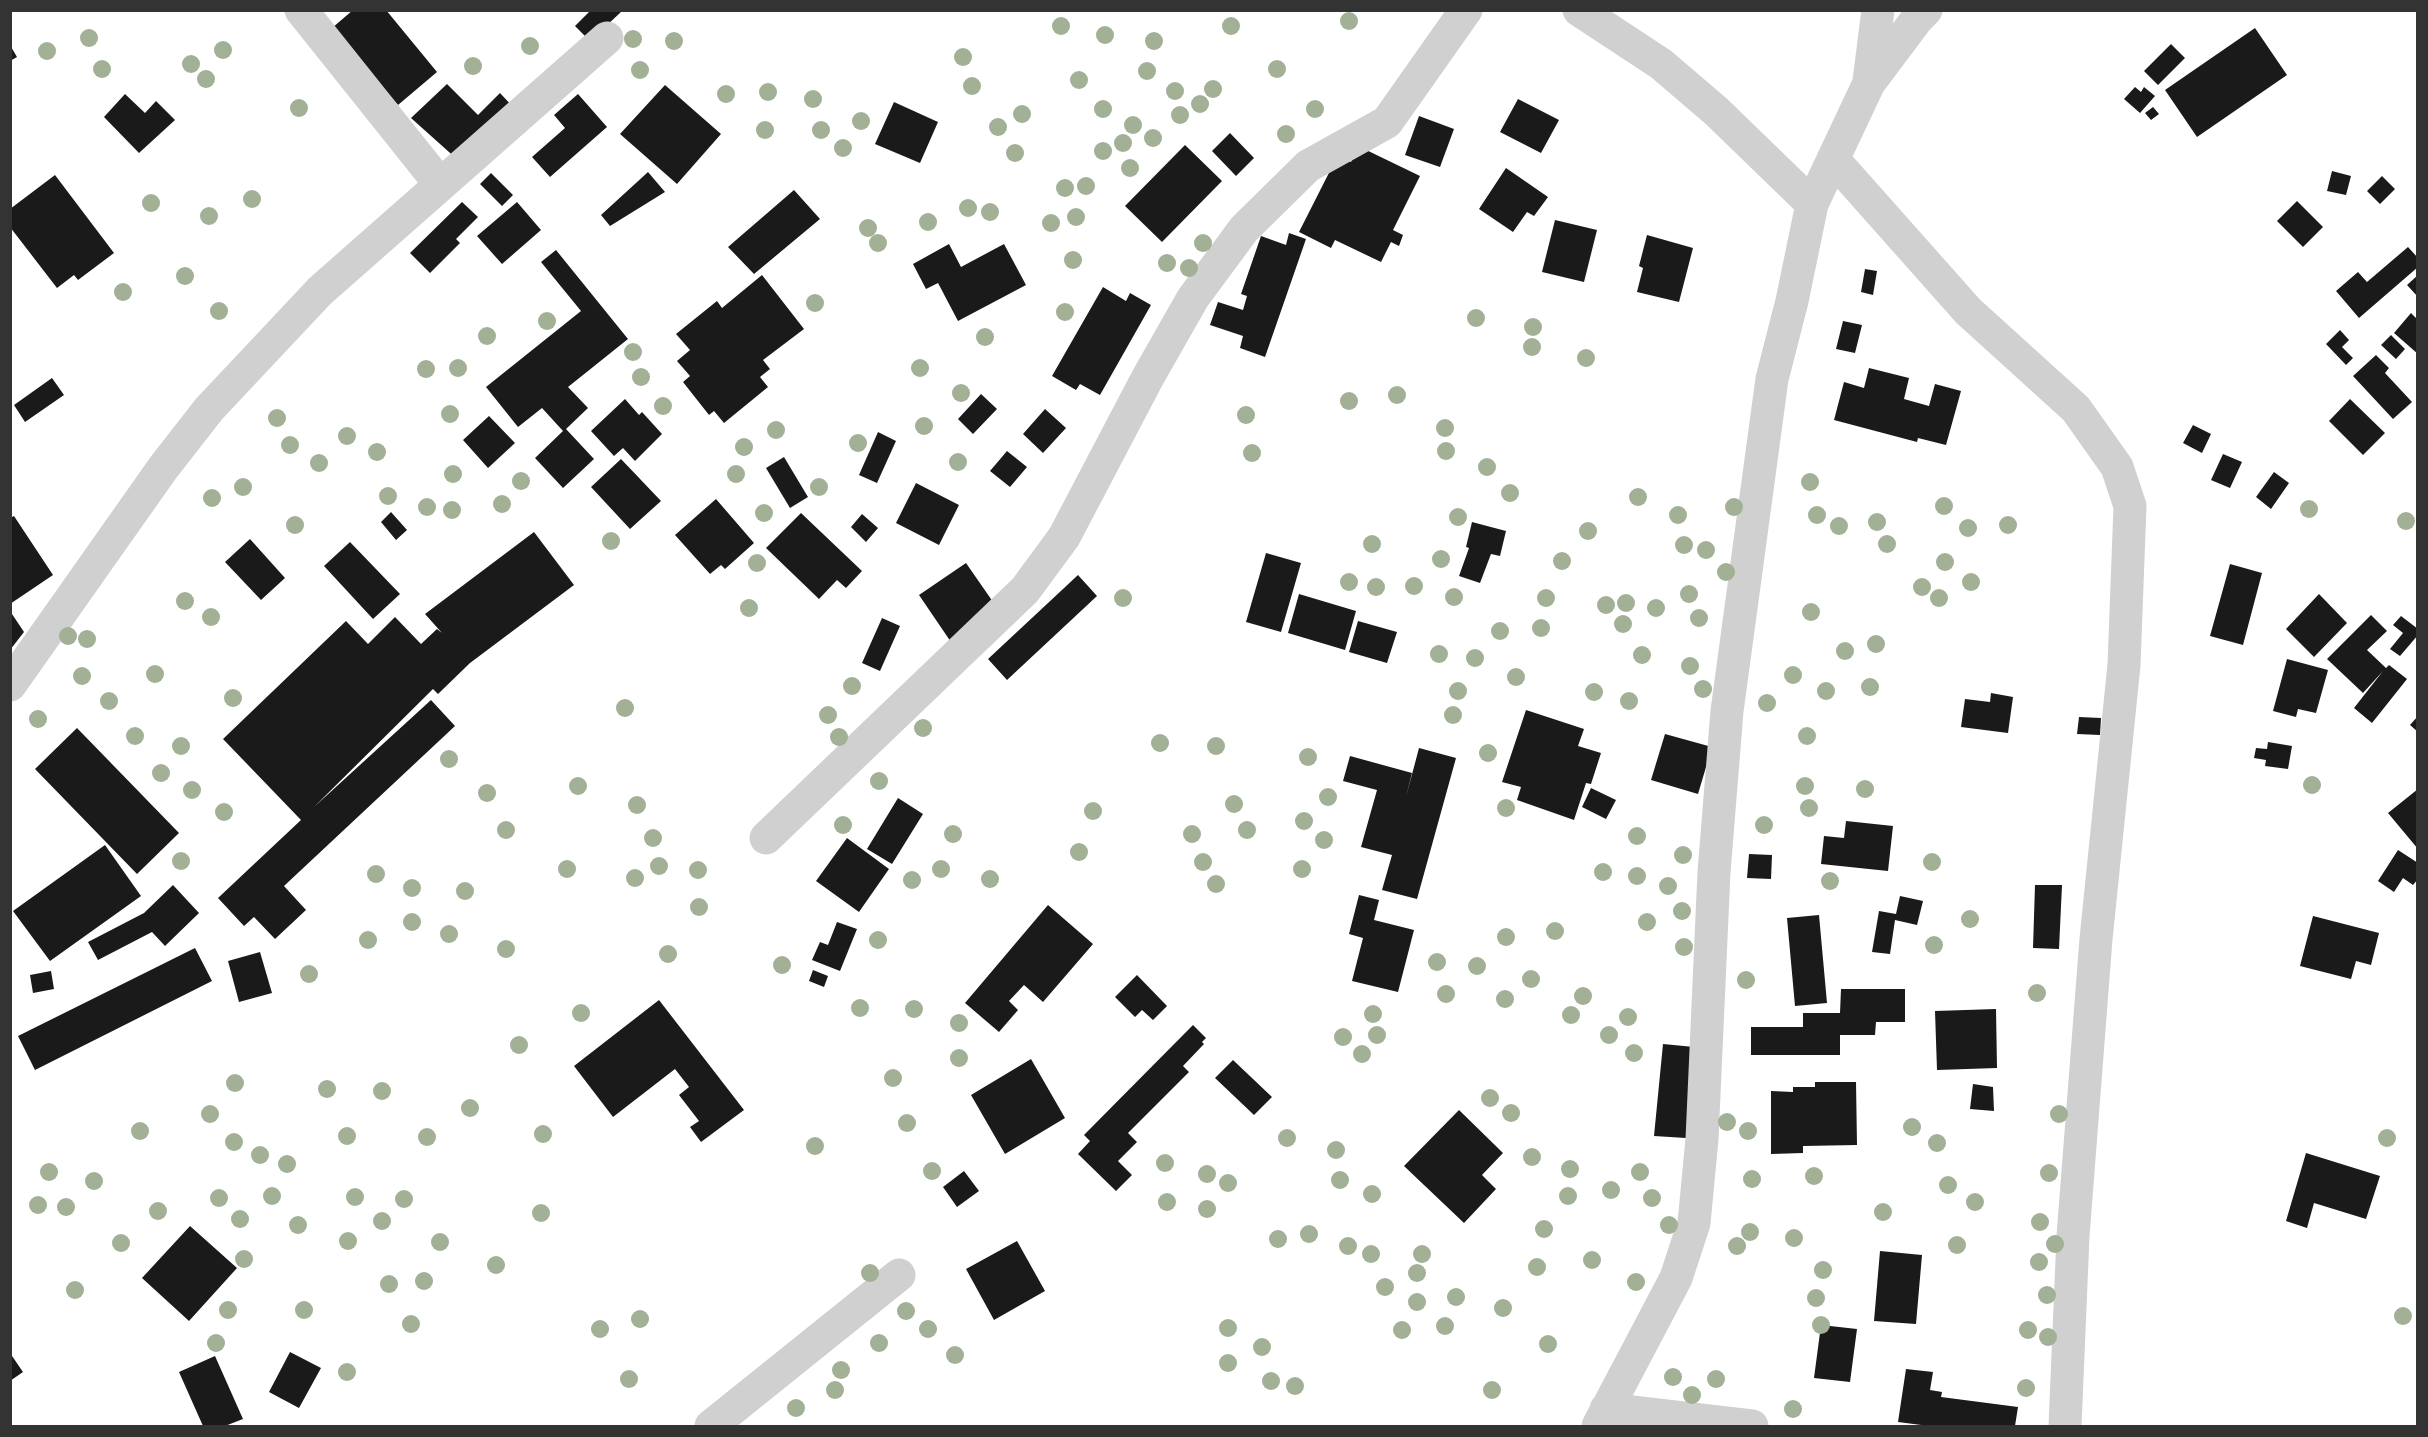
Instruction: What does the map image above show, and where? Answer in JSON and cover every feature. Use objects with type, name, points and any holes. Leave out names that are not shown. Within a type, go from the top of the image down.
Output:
[{"type":"street","points":[[301,10],[440,184]]},
{"type":"street","points":[[766,837],[1025,590],[1064,537],[1148,377],[1193,298],[1244,229],[1308,166],[1387,123],[1466,10]]},
{"type":"street","points":[[1579,10],[1661,64],[1716,111],[1812,204]]},
{"type":"street","points":[[1869,83],[1878,10]]},
{"type":"street","points":[[1752,1426],[1602,1418],[1676,1278],[1694,1223],[1702,1139],[1714,872],[1728,711],[1772,379],[1792,301],[1812,204],[1869,83],[1926,10]]},
{"type":"street","points":[[10,686],[163,468],[209,409],[320,291],[607,38]]},
{"type":"street","points":[[1833,159],[1968,311],[2076,409],[2117,467],[2130,506],[2124,665],[2096,939],[2073,1236],[2065,1426]]},
{"type":"street","points":[[711,1426],[899,1275]]},
{"type":"building","points":[[353,10],[386,10],[437,72],[398,105],[332,28]]},
{"type":"building","points":[[591,10],[621,12],[590,41],[575,26]]},
{"type":"building","points":[[2255,28],[2287,75],[2197,137],[2165,90]]},
{"type":"building","points":[[2171,44],[2185,58],[2158,85],[2144,71]]},
{"type":"building","points":[[10,45],[17,57],[10,61]]},
{"type":"building","points":[[447,84],[478,115],[500,93],[514,108],[459,161],[411,118]]},
{"type":"building","points":[[665,85],[721,134],[677,184],[620,134]]},
{"type":"building","points":[[2135,87],[2141,92],[2144,87],[2155,96],[2140,113],[2124,99]]},
{"type":"building","points":[[125,94],[145,113],[156,101],[175,120],[139,153],[104,117]]},
{"type":"building","points":[[578,94],[607,127],[550,177],[532,157],[565,128],[554,115]]},
{"type":"building","points":[[1518,99],[1559,120],[1541,153],[1500,132]]},
{"type":"building","points":[[894,102],[938,122],[920,163],[875,144]]},
{"type":"building","points":[[2153,107],[2159,114],[2151,120],[2145,113]]},
{"type":"building","points":[[1419,116],[1454,129],[1440,167],[1405,155]]},
{"type":"building","points":[[1230,133],[1254,158],[1236,176],[1212,151]]},
{"type":"building","points":[[1185,145],[1222,181],[1162,242],[1125,206]]},
{"type":"building","points":[[1358,146],[1420,176],[1393,230],[1403,235],[1399,246],[1391,242],[1381,262],[1335,240],[1331,248],[1299,232],[1338,155],[1351,162]]},
{"type":"building","points":[[1506,168],[1548,197],[1534,216],[1527,212],[1513,232],[1479,209]]},
{"type":"building","points":[[2332,171],[2351,176],[2346,195],[2327,191]]},
{"type":"building","points":[[648,172],[665,192],[610,226],[601,215]]},
{"type":"building","points":[[491,173],[513,195],[502,206],[480,184]]},
{"type":"building","points":[[55,175],[114,253],[78,280],[74,275],[57,288],[10,227],[10,209]]},
{"type":"building","points":[[2382,176],[2395,189],[2380,204],[2367,191]]},
{"type":"building","points":[[794,190],[820,219],[754,274],[728,247]]},
{"type":"building","points":[[2297,201],[2323,227],[2303,247],[2277,221]]},
{"type":"building","points":[[462,202],[478,217],[456,239],[460,243],[430,273],[410,253]]},
{"type":"building","points":[[517,202],[541,230],[502,264],[477,236]]},
{"type":"building","points":[[1555,220],[1597,230],[1584,282],[1542,272]]},
{"type":"building","points":[[1289,233],[1306,239],[1265,357],[1240,348],[1243,336],[1210,325],[1218,302],[1243,310],[1247,296],[1241,294],[1261,236],[1286,245]]},
{"type":"building","points":[[1647,235],[1693,248],[1679,302],[1637,292],[1643,268],[1639,266]]},
{"type":"building","points":[[949,244],[961,267],[1004,244],[1026,285],[958,321],[938,283],[926,289],[913,264]]},
{"type":"building","points":[[2408,247],[2418,258],[2418,267],[2359,318],[2336,291],[2358,272],[2367,282]]},
{"type":"building","points":[[556,250],[628,339],[568,387],[588,408],[566,429],[594,459],[563,488],[535,458],[563,431],[542,408],[518,427],[486,387],[581,311],[541,262]]},
{"type":"building","points":[[1865,269],[1877,271],[1873,295],[1861,292]]},
{"type":"building","points":[[762,275],[804,329],[763,360],[770,369],[760,377],[768,387],[724,423],[714,411],[709,415],[683,382],[690,376],[677,361],[690,350],[676,334],[717,301],[722,308]]},
{"type":"building","points":[[2418,275],[2418,297],[2407,285]]},
{"type":"building","points":[[1103,287],[1126,301],[1130,293],[1151,305],[1100,395],[1080,384],[1076,390],[1052,376]]},
{"type":"building","points":[[2411,313],[2418,320],[2418,354],[2394,333]]},
{"type":"building","points":[[1843,321],[1862,325],[1855,353],[1836,349]]},
{"type":"building","points":[[2340,330],[2349,340],[2342,347],[2353,358],[2346,365],[2326,344]]},
{"type":"building","points":[[2391,335],[2405,349],[2396,359],[2381,345]]},
{"type":"building","points":[[2376,355],[2389,368],[2385,373],[2412,402],[2393,419],[2353,376]]},
{"type":"building","points":[[1869,368],[1909,378],[1904,399],[1929,406],[1935,384],[1961,391],[1946,445],[1918,438],[1917,442],[1834,420],[1844,382],[1864,388]]},
{"type":"building","points":[[52,378],[64,395],[25,422],[14,405]]},
{"type":"building","points":[[981,394],[997,409],[973,434],[958,419]]},
{"type":"building","points":[[625,399],[639,415],[642,412],[662,434],[635,461],[623,448],[614,456],[591,431]]},
{"type":"building","points":[[2350,399],[2385,433],[2363,455],[2329,421]]},
{"type":"building","points":[[1045,409],[1066,428],[1043,453],[1023,434]]},
{"type":"building","points":[[489,416],[515,443],[488,468],[463,440]]},
{"type":"building","points":[[2193,425],[2211,434],[2202,453],[2183,443]]},
{"type":"building","points":[[878,432],[896,441],[877,483],[859,475]]},
{"type":"building","points":[[1007,451],[1027,467],[1010,487],[990,471]]},
{"type":"building","points":[[2223,454],[2242,462],[2230,488],[2211,480]]},
{"type":"building","points":[[784,457],[808,497],[790,508],[766,468]]},
{"type":"building","points":[[621,459],[661,501],[630,529],[591,487]]},
{"type":"building","points":[[2274,472],[2289,483],[2271,509],[2256,497]]},
{"type":"building","points":[[916,483],[959,505],[939,545],[896,523]]},
{"type":"building","points":[[716,499],[754,543],[725,569],[721,565],[710,574],[675,535]]},
{"type":"building","points":[[391,512],[407,530],[396,540],[381,522]]},
{"type":"building","points":[[801,513],[862,571],[846,588],[837,580],[819,599],[766,548]]},
{"type":"building","points":[[862,514],[878,528],[866,542],[851,527]]},
{"type":"building","points":[[14,516],[53,575],[10,604],[10,518]]},
{"type":"building","points":[[1472,522],[1506,531],[1500,556],[1491,554],[1480,583],[1459,576],[1469,548],[1466,547]]},
{"type":"building","points":[[534,532],[574,585],[470,663],[438,694],[433,689],[314,807],[431,700],[455,726],[284,886],[306,910],[275,939],[254,917],[244,926],[218,898],[301,820],[223,739],[346,621],[368,644],[395,617],[421,644],[437,629],[442,633],[425,614]]},
{"type":"building","points":[[250,539],[285,578],[261,600],[225,562]]},
{"type":"building","points":[[350,542],[400,594],[373,619],[324,566]]},
{"type":"building","points":[[1266,553],[1301,563],[1281,632],[1246,622]]},
{"type":"building","points":[[966,563],[1000,612],[953,645],[919,595]]},
{"type":"building","points":[[2230,564],[2262,573],[2243,645],[2210,636]]},
{"type":"building","points":[[1078,575],[1097,596],[1007,680],[988,659]]},
{"type":"building","points":[[1299,594],[1356,611],[1345,650],[1288,633]]},
{"type":"building","points":[[2319,594],[2347,623],[2314,657],[2286,629]]},
{"type":"building","points":[[10,611],[24,632],[10,650]]},
{"type":"building","points":[[2371,615],[2387,631],[2367,650],[2386,668],[2389,665],[2407,679],[2372,723],[2354,708],[2383,671],[2363,693],[2327,659]]},
{"type":"building","points":[[2401,616],[2418,629],[2418,635],[2400,656],[2390,649],[2403,633],[2393,625]]},
{"type":"building","points":[[882,618],[900,626],[880,671],[862,663]]},
{"type":"building","points":[[1358,621],[1397,632],[1387,663],[1349,652]]},
{"type":"building","points":[[2287,659],[2328,670],[2316,713],[2298,709],[2296,717],[2273,711]]},
{"type":"building","points":[[1991,693],[2013,697],[2008,733],[1961,727],[1965,699],[1990,702]]},
{"type":"building","points":[[1526,710],[1584,729],[1578,746],[1601,753],[1591,784],[1586,783],[1574,820],[1517,800],[1521,787],[1502,782]]},
{"type":"building","points":[[2418,716],[2418,732],[2410,725]]},
{"type":"building","points":[[2079,717],[2101,718],[2100,735],[2077,734]]},
{"type":"building","points":[[77,728],[179,833],[137,874],[35,769]]},
{"type":"building","points":[[1665,734],[1712,747],[1698,794],[1651,780]]},
{"type":"building","points":[[2268,742],[2292,746],[2288,769],[2265,766],[2266,760],[2254,758],[2256,748],[2267,749]]},
{"type":"building","points":[[1419,748],[1456,758],[1417,899],[1382,890],[1392,855],[1361,847],[1377,790],[1343,781],[1350,756],[1412,773],[1406,797]]},
{"type":"building","points":[[1591,788],[1616,800],[1606,819],[1582,807]]},
{"type":"building","points":[[2418,789],[2418,849],[2388,813]]},
{"type":"building","points":[[898,798],[923,814],[892,864],[867,849]]},
{"type":"building","points":[[1846,821],[1893,826],[1888,871],[1821,864],[1824,836],[1844,838]]},
{"type":"building","points":[[847,838],[889,869],[859,912],[816,881]]},
{"type":"building","points":[[105,845],[141,896],[50,961],[13,911]]},
{"type":"building","points":[[2398,850],[2418,863],[2418,879],[2413,885],[2403,878],[2394,892],[2378,881]]},
{"type":"building","points":[[1749,854],[1772,855],[1771,879],[1747,878]]},
{"type":"building","points":[[173,885],[199,913],[165,946],[152,932],[98,960],[88,942],[144,913]]},
{"type":"building","points":[[2035,885],[2062,885],[2059,949],[2033,948]]},
{"type":"building","points":[[1359,895],[1379,900],[1374,920],[1414,930],[1398,992],[1352,981],[1363,938],[1349,934]]},
{"type":"building","points":[[1900,896],[1923,901],[1917,925],[1895,920],[1890,954],[1872,952],[1879,911],[1896,914]]},
{"type":"building","points":[[1048,905],[1093,944],[1043,1002],[1024,985],[1009,1001],[1018,1010],[999,1032],[965,1003]]},
{"type":"building","points":[[1819,915],[1827,1003],[1795,1006],[1787,918]]},
{"type":"building","points":[[2313,916],[2379,933],[2371,965],[2356,961],[2351,979],[2300,966]]},
{"type":"building","points":[[837,922],[857,929],[840,971],[812,960],[820,942],[828,945]]},
{"type":"building","points":[[195,948],[212,981],[35,1070],[18,1036]]},
{"type":"building","points":[[260,952],[272,993],[239,1002],[228,961]]},
{"type":"building","points":[[813,970],[828,976],[824,987],[809,981]]},
{"type":"building","points":[[51,971],[54,989],[33,993],[30,975]]},
{"type":"building","points":[[1137,975],[1167,1006],[1153,1020],[1142,1010],[1135,1017],[1115,997]]},
{"type":"building","points":[[1841,989],[1905,989],[1905,1022],[1876,1022],[1875,1035],[1840,1035],[1840,1055],[1751,1055],[1751,1027],[1803,1027],[1803,1013],[1840,1013]]},
{"type":"building","points":[[659,1000],[744,1110],[701,1142],[690,1127],[699,1121],[679,1095],[689,1087],[675,1069],[613,1117],[574,1066]]},
{"type":"building","points":[[1996,1009],[1997,1068],[1937,1070],[1935,1011]]},
{"type":"building","points":[[1193,1025],[1206,1038],[1202,1042],[1204,1044],[1183,1066],[1189,1072],[1128,1133],[1137,1142],[1118,1161],[1132,1175],[1116,1191],[1078,1154],[1090,1141],[1084,1135]]},
{"type":"building","points":[[1663,1044],[1694,1047],[1686,1138],[1654,1136]]},
{"type":"building","points":[[1031,1059],[1065,1118],[1005,1154],[971,1095]]},
{"type":"building","points":[[1233,1060],[1272,1097],[1254,1115],[1215,1078]]},
{"type":"building","points":[[1815,1082],[1856,1082],[1857,1145],[1803,1146],[1803,1153],[1771,1154],[1771,1091],[1793,1092],[1793,1087],[1815,1087]]},
{"type":"building","points":[[1973,1084],[1993,1087],[1994,1111],[1970,1109]]},
{"type":"building","points":[[1459,1110],[1503,1153],[1482,1175],[1496,1189],[1464,1223],[1404,1166]]},
{"type":"building","points":[[2306,1153],[2380,1176],[2366,1219],[2314,1203],[2307,1228],[2286,1221]]},
{"type":"building","points":[[964,1171],[979,1191],[957,1207],[943,1187]]},
{"type":"building","points":[[190,1226],[237,1268],[189,1321],[142,1278]]},
{"type":"building","points":[[1017,1241],[1045,1291],[994,1320],[966,1269]]},
{"type":"building","points":[[1880,1251],[1922,1255],[1916,1324],[1874,1321]]},
{"type":"building","points":[[1821,1325],[1857,1329],[1850,1382],[1814,1378]]},
{"type":"building","points":[[290,1352],[321,1368],[299,1408],[269,1392]]},
{"type":"building","points":[[10,1353],[23,1372],[10,1381]]},
{"type":"building","points":[[215,1356],[243,1419],[225,1426],[203,1426],[179,1372]]},
{"type":"building","points":[[1906,1369],[1933,1372],[1930,1390],[1942,1392],[1941,1397],[2018,1407],[2015,1426],[1929,1426],[1898,1422]]}]
